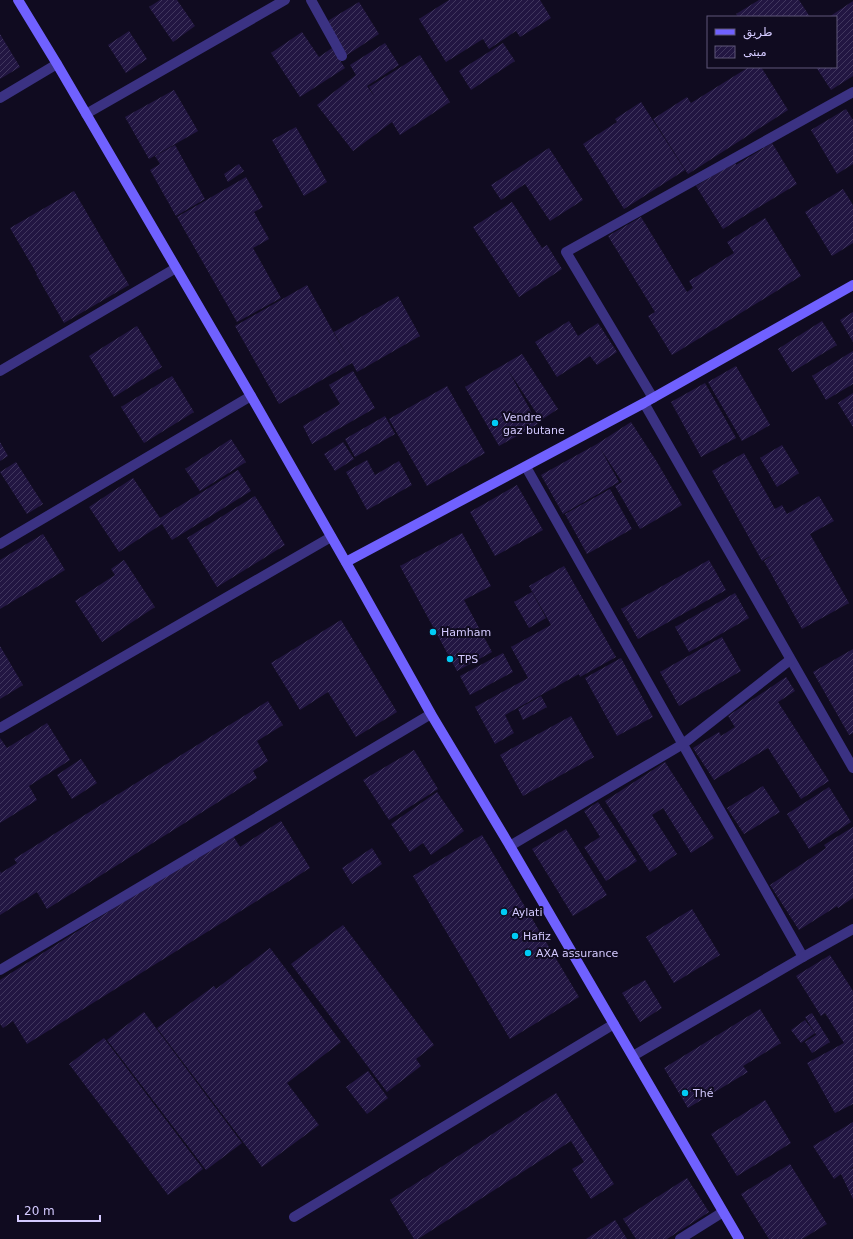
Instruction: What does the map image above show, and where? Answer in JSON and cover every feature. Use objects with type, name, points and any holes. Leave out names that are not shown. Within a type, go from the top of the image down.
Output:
[{"type":"main road","points":[[18,0],[251,396],[431,714],[510,846],[738,1239]]},
{"type":"main road","points":[[346,562],[649,401],[853,285]]},
{"type":"street","points":[[86,114],[285,0]]},
{"type":"street","points":[[311,0],[342,56]]},
{"type":"street","points":[[0,98],[57,64]]},
{"type":"street","points":[[853,92],[566,252],[790,660],[853,768]]},
{"type":"street","points":[[0,371],[176,268]]},
{"type":"street","points":[[0,544],[251,396]]},
{"type":"street","points":[[526,467],[803,957]]},
{"type":"street","points":[[0,728],[331,537]]},
{"type":"street","points":[[510,846],[683,744],[790,660]]},
{"type":"street","points":[[0,970],[431,714]]},
{"type":"street","points":[[632,1056],[853,929]]},
{"type":"street","points":[[294,1217],[614,1024]]},
{"type":"street","points":[[680,1239],[723,1212]]},
{"type":"building","points":[[160,0],[177,0],[195,26],[173,42],[149,7]]},
{"type":"building","points":[[449,0],[540,0],[551,18],[520,37],[516,31],[489,49],[483,39],[446,62],[419,19]]},
{"type":"building","points":[[759,0],[799,0],[809,16],[737,16],[736,14]]},
{"type":"building","points":[[853,1],[853,76],[831,90],[817,68],[837,68],[837,16],[830,16]]},
{"type":"building","points":[[359,2],[379,34],[347,55],[326,22]]},
{"type":"building","points":[[129,31],[147,59],[126,73],[108,45]]},
{"type":"building","points":[[302,32],[319,57],[332,48],[345,68],[300,97],[271,53]]},
{"type":"building","points":[[0,34],[20,67],[0,79]]},
{"type":"building","points":[[385,43],[399,65],[367,86],[375,97],[369,87],[420,55],[450,102],[400,135],[392,122],[353,151],[317,105],[356,75],[350,65]]},
{"type":"building","points":[[503,43],[515,61],[471,90],[459,71]]},
{"type":"building","points":[[747,68],[762,68],[788,110],[688,174],[653,119],[687,97],[691,103]]},
{"type":"building","points":[[174,90],[198,131],[149,159],[125,117]]},
{"type":"building","points":[[641,102],[685,170],[624,209],[583,144],[617,122],[615,119]]},
{"type":"building","points":[[846,109],[853,120],[853,164],[837,174],[811,130]]},
{"type":"building","points":[[296,127],[327,182],[304,196],[272,140]]},
{"type":"building","points":[[772,143],[797,184],[723,229],[696,186],[735,162],[736,165]]},
{"type":"building","points":[[175,145],[205,199],[176,216],[150,170],[160,164],[155,156]]},
{"type":"building","points":[[549,148],[583,200],[550,221],[525,184],[501,200],[491,185]]},
{"type":"building","points":[[239,164],[244,171],[228,182],[224,174]]},
{"type":"building","points":[[246,177],[263,207],[254,212],[269,239],[253,248],[281,298],[237,322],[177,217]]},
{"type":"building","points":[[843,189],[853,205],[853,243],[832,256],[805,212]]},
{"type":"building","points":[[74,191],[129,285],[64,323],[10,228]]},
{"type":"building","points":[[512,202],[542,248],[547,245],[562,269],[519,297],[473,227]]},
{"type":"building","points":[[641,217],[687,292],[693,288],[689,281],[734,253],[727,242],[765,218],[801,276],[672,355],[648,316],[655,312],[608,236]]},
{"type":"building","points":[[307,285],[349,360],[334,332],[398,296],[420,336],[357,372],[352,363],[279,404],[235,326]]},
{"type":"building","points":[[853,312],[853,342],[840,320]]},
{"type":"building","points":[[569,321],[578,336],[598,323],[617,352],[597,365],[590,356],[557,377],[535,342]]},
{"type":"building","points":[[822,321],[837,345],[792,372],[778,349]]},
{"type":"building","points":[[137,326],[162,367],[114,397],[89,356]]},
{"type":"building","points":[[853,351],[853,384],[826,400],[812,376]]},
{"type":"building","points":[[522,354],[558,409],[541,420],[508,370],[538,424],[499,446],[465,387]]},
{"type":"building","points":[[736,366],[770,425],[742,441],[708,382]]},
{"type":"building","points":[[353,371],[375,408],[312,444],[303,426],[340,404],[329,385]]},
{"type":"building","points":[[172,376],[194,412],[144,443],[121,407]]},
{"type":"building","points":[[705,383],[736,438],[701,457],[671,402]]},
{"type":"building","points":[[447,386],[485,453],[427,486],[389,419]]},
{"type":"building","points":[[853,393],[853,427],[838,403]]},
{"type":"building","points":[[385,416],[395,434],[355,457],[345,439]]},
{"type":"building","points":[[631,422],[657,462],[682,505],[640,529],[615,486],[622,482],[600,448],[619,482],[563,514],[541,475],[597,444]]},
{"type":"building","points":[[231,439],[246,462],[200,491],[185,469]]},
{"type":"building","points":[[0,442],[8,456],[0,461]]},
{"type":"building","points":[[343,442],[354,459],[335,471],[324,454]]},
{"type":"building","points":[[782,445],[799,473],[777,487],[760,458]]},
{"type":"building","points":[[744,453],[775,509],[782,505],[787,514],[819,496],[834,521],[810,534],[849,603],[802,629],[764,561],[777,552],[762,561],[712,471]]},
{"type":"building","points":[[367,460],[375,475],[399,461],[412,485],[367,510],[346,472]]},
{"type":"building","points":[[16,462],[43,504],[27,514],[0,472]]},
{"type":"building","points":[[238,470],[251,491],[172,540],[162,524],[119,552],[89,507],[133,478],[160,518]]},
{"type":"building","points":[[517,485],[543,530],[495,556],[470,512]]},
{"type":"building","points":[[610,489],[632,529],[587,554],[565,514]]},
{"type":"building","points":[[255,496],[285,545],[217,587],[187,538]]},
{"type":"building","points":[[462,533],[491,586],[464,600],[492,652],[457,671],[400,566]]},
{"type":"building","points":[[43,534],[65,570],[0,609],[0,560]]},
{"type":"building","points":[[124,560],[155,607],[102,642],[75,601],[115,575],[111,569]]},
{"type":"building","points":[[709,560],[726,590],[638,639],[621,609]]},
{"type":"building","points":[[564,566],[616,657],[580,677],[579,674],[505,715],[514,733],[495,744],[475,707],[528,678],[511,647],[551,625],[529,586]]},
{"type":"building","points":[[532,592],[546,618],[529,628],[514,602]]},
{"type":"building","points":[[735,593],[749,618],[689,652],[675,627]]},
{"type":"building","points":[[341,620],[397,712],[356,737],[328,692],[300,710],[271,663]]},
{"type":"building","points":[[722,637],[741,671],[679,706],[660,672]]},
{"type":"building","points":[[0,646],[23,685],[0,699]]},
{"type":"building","points":[[853,649],[853,733],[849,735],[813,672]]},
{"type":"building","points":[[503,653],[513,672],[470,695],[460,676]]},
{"type":"building","points":[[621,658],[653,717],[617,736],[585,678]]},
{"type":"building","points":[[786,677],[795,691],[778,702],[829,781],[801,799],[768,748],[714,780],[693,748],[719,732],[721,736],[735,727],[728,716]]},
{"type":"building","points":[[541,696],[547,707],[523,720],[518,709]]},
{"type":"building","points":[[268,701],[283,725],[257,741],[268,761],[253,771],[257,778],[47,909],[37,892],[0,915],[0,871],[1,873],[17,863],[14,859]]},
{"type":"building","points":[[571,716],[594,757],[523,796],[500,755]]},
{"type":"building","points":[[47,723],[70,760],[29,786],[37,800],[0,823],[0,738],[7,748]]},
{"type":"building","points":[[414,750],[438,789],[389,820],[363,780]]},
{"type":"building","points":[[81,759],[97,783],[72,799],[57,775]]},
{"type":"building","points":[[665,762],[714,838],[691,853],[663,808],[652,815],[677,854],[650,872],[605,801]]},
{"type":"building","points":[[763,786],[780,812],[744,834],[727,808]]},
{"type":"building","points":[[829,787],[851,822],[809,849],[787,814]]},
{"type":"building","points":[[437,792],[464,831],[431,855],[423,843],[410,852],[391,824]]},
{"type":"building","points":[[598,802],[637,861],[606,881],[584,847],[600,837],[584,811]]},
{"type":"building","points":[[281,821],[310,868],[27,1044],[13,1021],[3,1028],[0,1024],[0,980],[232,834],[240,847]]},
{"type":"building","points":[[853,827],[853,898],[838,908],[837,906],[799,930],[770,885],[826,848],[824,845]]},
{"type":"building","points":[[566,829],[607,895],[573,916],[532,849]]},
{"type":"building","points":[[482,835],[579,997],[510,1039],[413,876]]},
{"type":"building","points":[[372,848],[382,864],[352,884],[342,868]]},
{"type":"building","points":[[692,909],[720,955],[674,983],[646,937]]},
{"type":"building","points":[[343,925],[434,1045],[416,1059],[421,1066],[387,1092],[291,964]]},
{"type":"building","points":[[270,948],[341,1042],[287,1083],[319,1125],[262,1167],[157,1028],[214,986],[216,989]]},
{"type":"building","points":[[830,955],[853,991],[853,1104],[835,1113],[807,1063],[844,1043],[825,1013],[821,1016],[796,976]]},
{"type":"building","points":[[645,980],[662,1008],[640,1022],[622,993]]},
{"type":"building","points":[[760,1009],[781,1043],[743,1066],[748,1072],[688,1108],[664,1068]]},
{"type":"building","points":[[144,1012],[242,1143],[206,1170],[107,1040]]},
{"type":"building","points":[[812,1013],[830,1042],[812,1053],[805,1042],[816,1035],[817,1036],[805,1017]]},
{"type":"building","points":[[805,1020],[815,1033],[801,1043],[791,1030]]},
{"type":"building","points":[[104,1038],[203,1169],[168,1195],[69,1064]]},
{"type":"building","points":[[368,1071],[388,1098],[367,1114],[346,1087]]},
{"type":"building","points":[[556,1093],[614,1184],[591,1199],[572,1169],[584,1162],[571,1141],[418,1239],[414,1239],[390,1200]]},
{"type":"building","points":[[765,1100],[791,1143],[737,1176],[711,1134]]},
{"type":"building","points":[[853,1122],[853,1167],[848,1170],[853,1168],[853,1199],[841,1174],[834,1179],[813,1146]]},
{"type":"building","points":[[790,1164],[827,1224],[802,1239],[769,1239],[741,1194]]},
{"type":"building","points":[[687,1178],[709,1212],[667,1239],[636,1239],[623,1219]]},
{"type":"building","points":[[615,1220],[627,1239],[586,1239]]},
{"type":"place","name":"Vendre gaz butane","points":[[495,423]]},
{"type":"place","name":"Hamham","points":[[433,632]]},
{"type":"place","name":"TPS","points":[[450,659]]},
{"type":"place","name":"Aylati","points":[[504,912]]},
{"type":"place","name":"Hafiz","points":[[515,936]]},
{"type":"place","name":"AXA assurance","points":[[528,953]]},
{"type":"place","name":"Thé","points":[[685,1093]]}]
